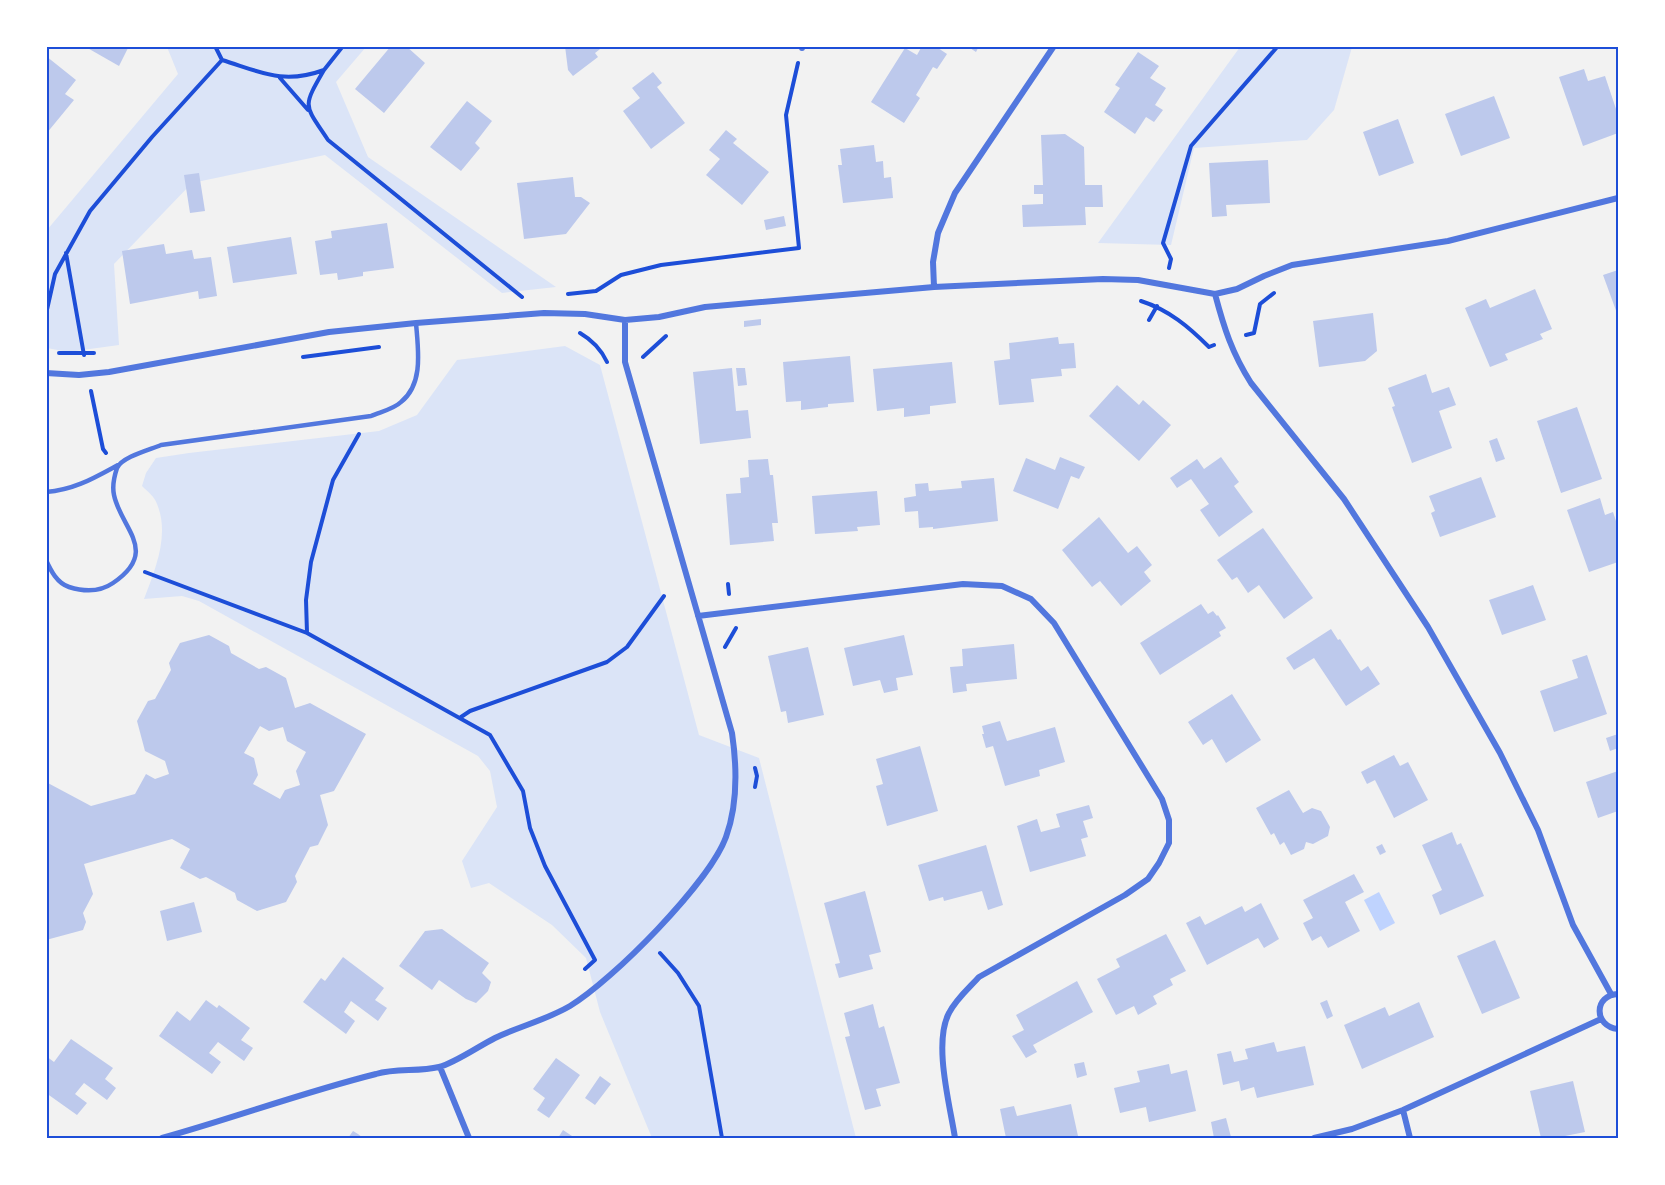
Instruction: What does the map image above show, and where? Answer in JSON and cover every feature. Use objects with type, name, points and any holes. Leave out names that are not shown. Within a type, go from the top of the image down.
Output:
[{"type":"street","points":[[934,287],[933,262],[938,233],[955,193],[1054,46]]},
{"type":"street","points":[[49,373],[79,375],[109,372],[329,332],[544,313],[585,314],[625,320],[659,317],[705,307],[934,287],[1103,279],[1138,280],[1215,294],[1237,289],[1292,265],[1448,241],[1618,198]]},
{"type":"street","points":[[1215,294],[1227,338],[1251,383],[1344,499],[1428,627],[1500,753],[1538,831],[1573,925],[1611,994]]},
{"type":"street","points":[[162,1138],[378,1073],[440,1067],[497,1037],[546,1018],[595,989],[626,961],[688,894],[713,861],[726,837],[733,809],[736,761],[732,733],[626,362],[625,320]]},
{"type":"street","points":[[698,616],[963,584],[1002,586],[1031,599],[1054,623],[1162,799],[1169,820],[1169,843],[1160,863],[1148,879],[1125,895],[980,977],[962,995],[949,1013],[943,1034],[942,1056],[955,1138]]},
{"type":"street","points":[[1618,993],[1611,994],[1600,1006],[1601,1019],[1609,1027],[1618,1029]]},
{"type":"street","points":[[1314,1138],[1352,1130],[1403,1110],[1601,1019]]},
{"type":"street","points":[[440,1067],[469,1138]]},
{"type":"street","points":[[1403,1110],[1410,1138]]},
{"type":"lane","points":[[46,492],[84,484],[135,455],[161,445],[371,416],[401,402],[416,381],[418,343],[416,323]]},
{"type":"lane","points":[[46,561],[51,573],[66,586],[85,590],[103,589],[119,579],[130,567],[136,553],[134,538],[114,496],[113,481],[118,465]]},
{"type":"path","points":[[216,46],[222,60],[280,78],[305,77],[324,70]]},
{"type":"path","points":[[308,110],[309,96],[324,70],[343,46]]},
{"type":"path","points":[[1149,320],[1165,285],[1171,259],[1163,243],[1191,146],[1278,46]]},
{"type":"path","points":[[564,294],[596,291],[621,275],[661,265],[799,248],[786,116],[802,47]]},
{"type":"path","points":[[46,314],[55,274],[90,211],[152,137],[222,60]]},
{"type":"path","points":[[280,78],[308,110],[328,140],[523,297],[533,297]]},
{"type":"path","points":[[1138,299],[1157,306],[1187,326],[1209,347],[1227,338]]},
{"type":"path","points":[[575,332],[594,342],[603,353],[608,366]]},
{"type":"path","points":[[642,358],[662,338],[670,334]]},
{"type":"path","points":[[299,358],[418,343]]},
{"type":"path","points":[[51,354],[103,353]]},
{"type":"path","points":[[307,633],[306,600],[311,562],[333,480],[371,416]]},
{"type":"path","points":[[130,567],[307,633],[462,717],[490,735],[523,791],[530,828],[545,866],[595,960],[582,973],[595,989]]},
{"type":"path","points":[[728,584],[736,629],[725,647],[728,658]]},
{"type":"path","points":[[462,717],[470,711],[608,662],[627,647],[664,596]]},
{"type":"path","points":[[753,799],[757,776],[754,765]]},
{"type":"path","points":[[652,960],[666,946]]},
{"type":"path","points":[[660,953],[678,973],[699,1006],[722,1138]]},
{"type":"shaded area","points":[[317,46],[318,48],[366,47],[336,82],[368,157],[556,287],[502,293],[325,155],[192,183],[114,264],[119,345],[68,352],[47,348],[47,230],[178,74],[167,47]]},
{"type":"shaded area","points":[[1240,47],[1352,47],[1334,110],[1307,140],[1194,148],[1171,245],[1098,243]]},
{"type":"shaded area","points":[[565,346],[600,365],[699,735],[759,758],[856,1138],[652,1138],[600,1012],[586,958],[552,925],[489,883],[471,888],[462,861],[497,807],[490,771],[478,756],[199,601],[182,596],[144,599],[162,540],[161,516],[157,504],[142,486],[146,473],[156,458],[379,431],[417,415],[457,360]]},
{"type":"water","points":[[1379,892],[1395,923],[1380,931],[1364,900]]},
{"type":"building","points":[[84,46],[129,46],[119,66]]},
{"type":"building","points":[[391,46],[406,46],[425,63],[384,113],[355,89]]},
{"type":"building","points":[[565,46],[604,46],[595,53],[598,57],[573,76],[568,70]]},
{"type":"building","points":[[922,46],[935,46],[947,54],[937,69],[933,67],[916,95],[920,98],[904,123],[871,102],[905,48],[917,55]]},
{"type":"building","points":[[967,46],[979,46],[976,52]]},
{"type":"building","points":[[1138,52],[1159,66],[1150,78],[1166,88],[1155,105],[1163,110],[1154,122],[1146,117],[1135,134],[1104,112],[1120,88],[1115,85]]},
{"type":"building","points":[[46,56],[76,80],[65,94],[74,100],[46,134]]},
{"type":"building","points":[[1584,69],[1588,81],[1605,76],[1618,115],[1618,133],[1583,146],[1559,77]]},
{"type":"building","points":[[653,72],[662,83],[657,87],[685,123],[651,149],[623,111],[640,98],[632,88]]},
{"type":"building","points":[[1494,96],[1510,138],[1461,156],[1445,114]]},
{"type":"building","points":[[467,101],[492,121],[475,143],[480,148],[461,171],[430,147]]},
{"type":"building","points":[[1398,119],[1414,163],[1379,176],[1363,132]]},
{"type":"building","points":[[726,130],[737,139],[733,143],[769,172],[742,205],[706,175],[720,159],[709,150]]},
{"type":"building","points":[[1065,134],[1084,147],[1085,185],[1102,185],[1103,207],[1085,207],[1086,225],[1023,227],[1022,205],[1043,204],[1043,194],[1034,194],[1034,185],[1043,185],[1041,135]]},
{"type":"building","points":[[874,145],[876,162],[883,161],[884,178],[891,177],[893,198],[843,203],[838,165],[842,165],[840,149]]},
{"type":"building","points":[[1268,160],[1270,203],[1226,205],[1227,216],[1212,217],[1209,163]]},
{"type":"building","points":[[199,173],[205,211],[190,213],[184,175]]},
{"type":"building","points":[[573,177],[575,197],[581,197],[590,203],[566,234],[524,239],[517,183]]},
{"type":"building","points":[[784,216],[786,226],[766,230],[764,220]]},
{"type":"building","points":[[387,223],[394,268],[363,272],[363,276],[338,280],[337,273],[320,275],[315,241],[332,238],[331,231]]},
{"type":"building","points":[[291,237],[297,274],[233,283],[227,247]]},
{"type":"building","points":[[164,244],[166,254],[192,250],[194,259],[211,257],[217,296],[199,299],[198,291],[130,304],[122,251]]},
{"type":"building","points":[[1618,270],[1618,316],[1603,275]]},
{"type":"building","points":[[1535,289],[1552,329],[1540,334],[1543,339],[1505,354],[1508,360],[1490,367],[1465,308],[1486,299],[1490,308]]},
{"type":"building","points":[[1373,313],[1377,351],[1365,361],[1319,367],[1313,321]]},
{"type":"building","points":[[761,319],[761,325],[744,327],[744,321]]},
{"type":"building","points":[[1058,337],[1059,344],[1074,343],[1076,368],[1061,369],[1062,376],[1031,379],[1034,402],[999,405],[994,361],[1010,359],[1009,343]]},
{"type":"building","points":[[850,356],[854,402],[828,404],[828,407],[801,410],[801,401],[786,402],[783,362]]},
{"type":"building","points":[[952,362],[956,403],[930,406],[930,414],[904,417],[904,408],[877,411],[873,369]]},
{"type":"building","points":[[732,368],[736,411],[748,410],[751,438],[700,444],[693,372]]},
{"type":"building","points":[[736,368],[745,368],[747,385],[738,386]]},
{"type":"building","points":[[1426,374],[1432,393],[1449,387],[1456,405],[1439,411],[1452,448],[1412,463],[1392,407],[1395,406],[1388,388]]},
{"type":"building","points":[[1117,385],[1139,405],[1143,400],[1171,425],[1139,461],[1089,416]]},
{"type":"building","points":[[1577,407],[1602,479],[1561,493],[1537,421]]},
{"type":"building","points":[[1497,438],[1505,459],[1496,462],[1489,441]]},
{"type":"building","points":[[1060,457],[1085,467],[1079,479],[1071,476],[1058,509],[1013,491],[1026,458],[1055,470]]},
{"type":"building","points":[[1221,457],[1239,482],[1234,486],[1253,512],[1219,537],[1200,510],[1209,504],[1191,479],[1177,488],[1170,478],[1197,459],[1204,469]]},
{"type":"building","points":[[768,459],[770,475],[773,475],[778,523],[772,523],[774,541],[730,545],[726,494],[741,493],[740,478],[749,477],[748,460]]},
{"type":"building","points":[[1481,477],[1496,517],[1440,537],[1431,513],[1435,511],[1429,496]]},
{"type":"building","points":[[994,478],[998,521],[933,529],[933,527],[919,528],[918,511],[905,512],[904,498],[916,496],[915,484],[928,483],[929,491],[962,488],[961,481]]},
{"type":"building","points":[[877,491],[880,525],[857,527],[858,531],[815,534],[812,496]]},
{"type":"building","points":[[1600,498],[1605,515],[1613,512],[1618,527],[1618,562],[1589,572],[1567,510]]},
{"type":"building","points":[[1099,517],[1128,553],[1137,546],[1152,565],[1144,572],[1151,581],[1121,606],[1100,581],[1092,587],[1062,550]]},
{"type":"building","points":[[1263,528],[1313,598],[1284,619],[1259,585],[1248,593],[1237,577],[1232,580],[1217,560]]},
{"type":"building","points":[[1533,585],[1546,620],[1502,635],[1489,600]]},
{"type":"building","points":[[1201,604],[1208,614],[1213,611],[1218,615],[1226,628],[1219,632],[1221,636],[1160,675],[1140,643]]},
{"type":"building","points":[[1331,629],[1361,671],[1368,666],[1380,684],[1346,706],[1314,658],[1294,670],[1286,658]]},
{"type":"building","points":[[209,635],[229,646],[231,653],[259,669],[266,667],[286,678],[295,708],[310,703],[366,734],[334,791],[320,795],[328,825],[318,845],[310,847],[295,876],[297,882],[286,902],[257,911],[237,900],[235,893],[206,877],[200,879],[180,868],[190,849],[172,839],[84,864],[93,894],[83,913],[86,922],[83,930],[46,940],[46,782],[91,806],[135,794],[146,774],[155,779],[169,774],[165,761],[145,751],[137,721],[148,701],[155,699],[171,670],[169,663],[180,643]],"holes":[[[260,726],[269,731],[283,727],[287,741],[306,752],[296,771],[300,785],[285,790],[280,799],[253,784],[258,775],[254,758],[244,753]]]},
{"type":"building","points":[[904,635],[913,675],[896,678],[898,690],[884,693],[880,680],[853,686],[844,648]]},
{"type":"building","points":[[1014,644],[1017,679],[966,684],[967,691],[953,693],[950,667],[963,666],[962,649]]},
{"type":"building","points":[[808,647],[824,715],[788,723],[786,711],[781,712],[768,656]]},
{"type":"building","points":[[1587,655],[1607,714],[1554,732],[1540,691],[1578,678],[1572,660]]},
{"type":"building","points":[[1232,694],[1261,740],[1226,763],[1212,739],[1203,745],[1188,722]]},
{"type":"building","points":[[1000,721],[1007,741],[1055,727],[1065,762],[1039,770],[1040,776],[1005,786],[993,746],[986,748],[982,734],[984,734],[982,726]]},
{"type":"building","points":[[1618,734],[1618,748],[1610,751],[1606,738]]},
{"type":"building","points":[[920,746],[938,811],[887,826],[876,786],[883,784],[876,759]]},
{"type":"building","points":[[1394,755],[1400,766],[1408,762],[1428,800],[1394,818],[1375,780],[1367,784],[1361,772]]},
{"type":"building","points":[[1618,771],[1618,811],[1598,818],[1586,782]]},
{"type":"building","points":[[1289,790],[1303,813],[1312,808],[1321,811],[1330,827],[1328,836],[1313,844],[1306,842],[1304,849],[1291,855],[1284,842],[1280,845],[1274,833],[1271,835],[1256,808]]},
{"type":"building","points":[[1089,805],[1093,818],[1083,821],[1088,837],[1081,839],[1086,856],[1030,872],[1017,826],[1037,819],[1041,832],[1060,827],[1056,814]]},
{"type":"building","points":[[1452,832],[1457,845],[1461,843],[1484,896],[1440,915],[1432,895],[1442,890],[1422,845]]},
{"type":"building","points":[[1382,844],[1386,852],[1380,855],[1376,847]]},
{"type":"building","points":[[986,845],[1003,905],[988,910],[982,891],[944,901],[943,897],[929,901],[918,865]]},
{"type":"building","points":[[1354,874],[1364,892],[1345,902],[1360,931],[1328,948],[1321,936],[1312,941],[1303,923],[1313,918],[1303,900]]},
{"type":"building","points":[[865,891],[881,952],[869,955],[873,969],[839,978],[835,964],[840,963],[824,903]]},
{"type":"building","points":[[194,902],[202,932],[167,941],[160,911]]},
{"type":"building","points":[[1261,903],[1279,939],[1264,948],[1258,938],[1207,965],[1186,923],[1200,916],[1205,925],[1242,906],[1245,912]]},
{"type":"building","points":[[442,929],[489,963],[482,973],[491,982],[488,991],[476,1003],[466,999],[439,980],[432,990],[399,966],[425,931]]},
{"type":"building","points":[[1166,934],[1186,971],[1170,979],[1173,985],[1153,996],[1157,1004],[1138,1015],[1134,1006],[1116,1015],[1097,979],[1120,967],[1116,959]]},
{"type":"building","points":[[1495,940],[1520,998],[1482,1014],[1457,956]]},
{"type":"building","points":[[343,957],[384,988],[375,1000],[387,1008],[378,1021],[351,1001],[344,1012],[355,1021],[346,1034],[303,1002],[321,978],[325,981]]},
{"type":"building","points":[[1077,981],[1093,1012],[1033,1045],[1037,1052],[1026,1058],[1012,1036],[1024,1030],[1016,1015]]},
{"type":"building","points":[[206,1000],[217,1008],[219,1005],[250,1028],[241,1040],[253,1048],[244,1061],[218,1042],[209,1053],[221,1062],[212,1074],[159,1036],[177,1011],[190,1021]]},
{"type":"building","points":[[1327,1000],[1333,1016],[1327,1019],[1320,1003]]},
{"type":"building","points":[[1419,1002],[1434,1037],[1362,1069],[1344,1025],[1385,1007],[1389,1016]]},
{"type":"building","points":[[873,1004],[879,1028],[884,1026],[900,1083],[876,1089],[881,1106],[865,1110],[845,1037],[850,1036],[844,1013]]},
{"type":"building","points":[[71,1039],[113,1068],[105,1079],[116,1088],[107,1100],[84,1083],[75,1094],[87,1103],[77,1115],[46,1093],[46,1056],[54,1062]]},
{"type":"building","points":[[1274,1042],[1277,1052],[1305,1046],[1314,1085],[1257,1098],[1254,1087],[1241,1091],[1239,1081],[1223,1085],[1217,1054],[1231,1051],[1234,1062],[1248,1059],[1245,1049]]},
{"type":"building","points":[[556,1058],[580,1075],[549,1118],[537,1110],[545,1098],[533,1089]]},
{"type":"building","points":[[1084,1062],[1087,1075],[1077,1078],[1074,1064]]},
{"type":"building","points":[[1169,1064],[1171,1074],[1187,1070],[1196,1111],[1149,1122],[1146,1107],[1120,1113],[1114,1088],[1140,1082],[1137,1071]]},
{"type":"building","points":[[600,1076],[611,1084],[595,1105],[585,1098]]},
{"type":"building","points":[[1573,1081],[1585,1132],[1555,1138],[1541,1138],[1530,1091]]},
{"type":"building","points":[[1071,1104],[1078,1136],[1006,1138],[1000,1109],[1014,1106],[1017,1116]]},
{"type":"building","points":[[1226,1118],[1231,1137],[1214,1138],[1211,1122]]},
{"type":"building","points":[[563,1130],[575,1138],[558,1138]]},
{"type":"building","points":[[353,1131],[358,1134],[363,1138],[348,1138]]}]
